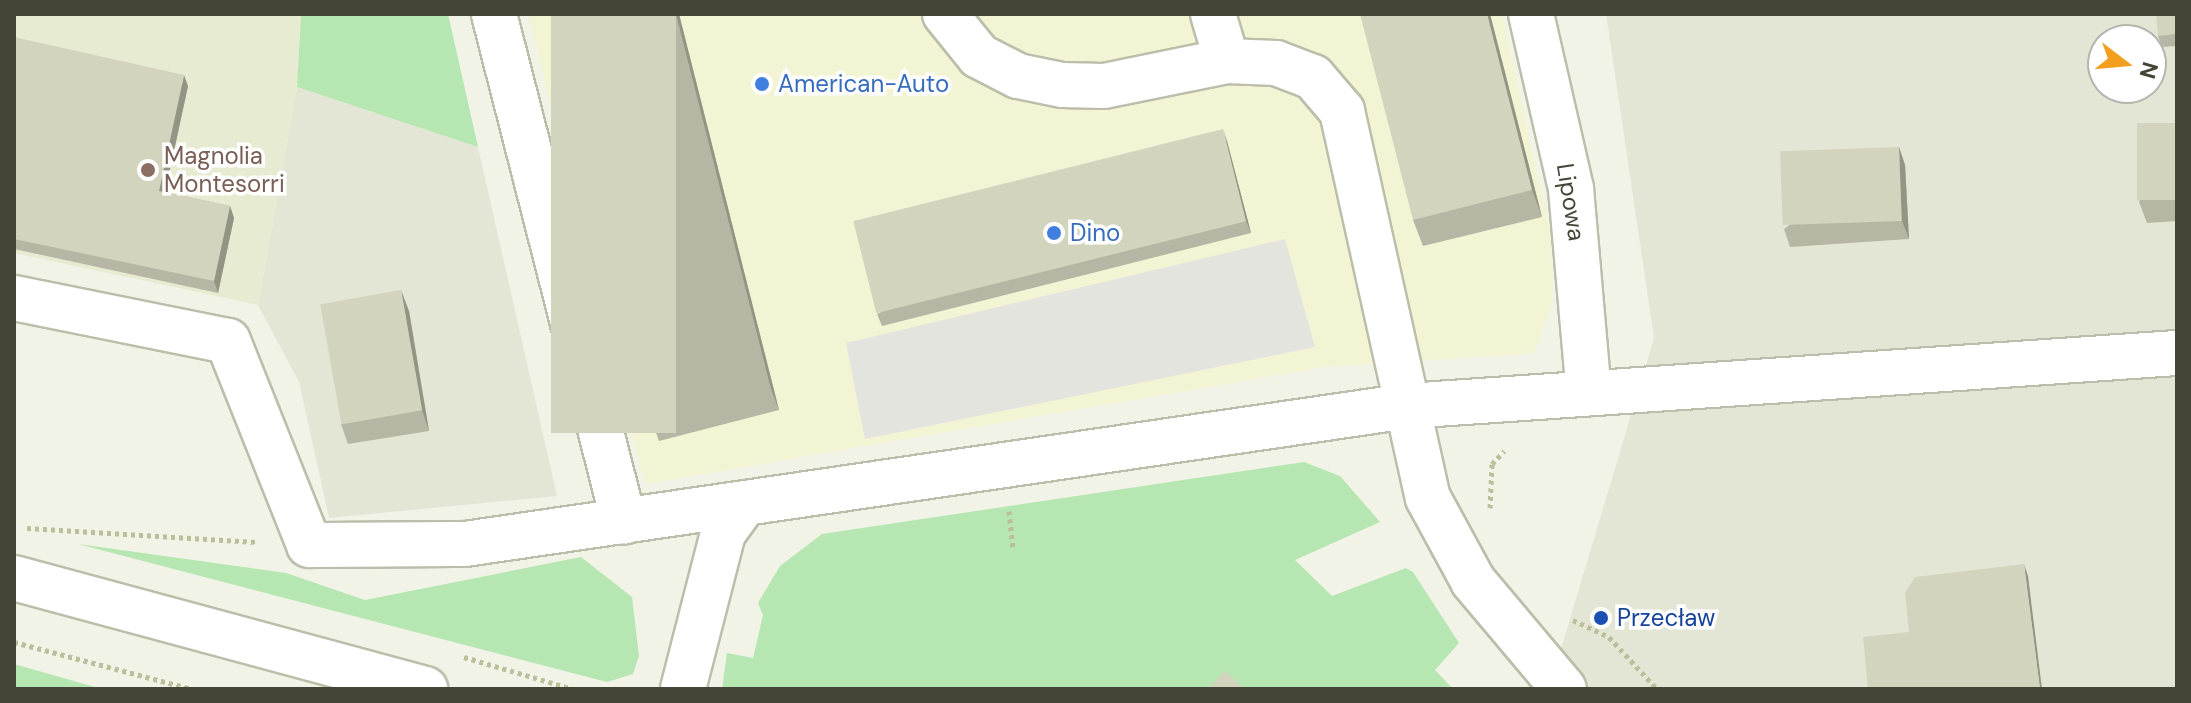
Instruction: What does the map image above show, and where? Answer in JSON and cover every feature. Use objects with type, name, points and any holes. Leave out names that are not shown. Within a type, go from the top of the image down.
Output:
[{"type":"street","points":[[494,14],[624,522]]},
{"type":"street","points":[[945,14],[979,56],[1018,76],[1062,85],[1104,86],[1227,61],[1276,63],[1313,77],[1342,111],[1428,498],[1453,548],[1564,689]]},
{"type":"street","points":[[1213,14],[1227,61]]},
{"type":"street","name":"Lipowa","points":[[1531,14],[1571,189],[1589,393]]},
{"type":"street","points":[[14,298],[228,341],[309,545],[465,544],[1407,406],[2177,353]]},
{"type":"street","points":[[683,689],[723,533],[744,504]]},
{"type":"street","points":[[14,578],[425,689]]},
{"type":"path","points":[[14,527],[309,545]]},
{"type":"path","points":[[1561,615],[1609,637],[1657,689]]},
{"type":"path","points":[[14,642],[192,689]]},
{"type":"shaded area","name":"Magnolia Montesorri","points":[[14,14],[301,14],[297,87],[258,305],[14,253]]},
{"type":"shaded area","points":[[528,14],[1502,14],[1551,235],[1552,304],[1534,353],[1324,367],[645,484]]},
{"type":"shaded area","points":[[1606,14],[2177,14],[2177,689],[1549,689],[1654,338]]},
{"type":"shaded area","points":[[297,87],[478,147],[557,496],[329,518],[299,382],[258,305]]},
{"type":"shaded area","points":[[1285,239],[1315,347],[865,439],[846,343]]},
{"type":"green space","points":[[301,14],[448,14],[478,147],[297,87]]},
{"type":"green space","points":[[1304,462],[1340,476],[1380,522],[1295,560],[1332,596],[1406,568],[1413,572],[1459,643],[1435,670],[1453,689],[722,689],[727,653],[753,658],[763,615],[758,603],[780,566],[822,534]]},
{"type":"green space","points":[[78,544],[286,573],[365,600],[581,557],[632,597],[639,656],[633,674],[607,682]]},
{"type":"green space","points":[[14,664],[102,689],[14,689]]},
{"type":"building","points":[[551,14],[676,14],[676,433],[551,433]]},
{"type":"building","points":[[1360,14],[1487,14],[1532,190],[1413,220]]},
{"type":"building","points":[[2156,14],[2177,14],[2177,34],[2167,35],[2167,24],[2157,24]]},
{"type":"building","points":[[14,37],[184,75],[159,191],[230,206],[214,281],[14,239]]},
{"type":"building","points":[[2137,123],[2177,123],[2177,200],[2137,200]]},
{"type":"building","name":"Dino","points":[[1223,129],[1246,221],[876,313],[853,221]]},
{"type":"building","points":[[1899,147],[1902,221],[1783,225],[1780,151]]},
{"type":"building","points":[[401,290],[422,410],[341,424],[320,304]]},
{"type":"building","points":[[2024,564],[2040,689],[1868,689],[1863,637],[1909,632],[1905,593],[1915,577]]},
{"type":"building","points":[[1225,671],[1245,689],[1208,689]]},
{"type":"place","name":"American-Auto","points":[[762,84]]},
{"type":"place","name":"Magnolia Montesorri","points":[[148,170]]},
{"type":"place","name":"Dino","points":[[1054,233]]},
{"type":"place","name":"Przecław","points":[[1601,618]]}]
